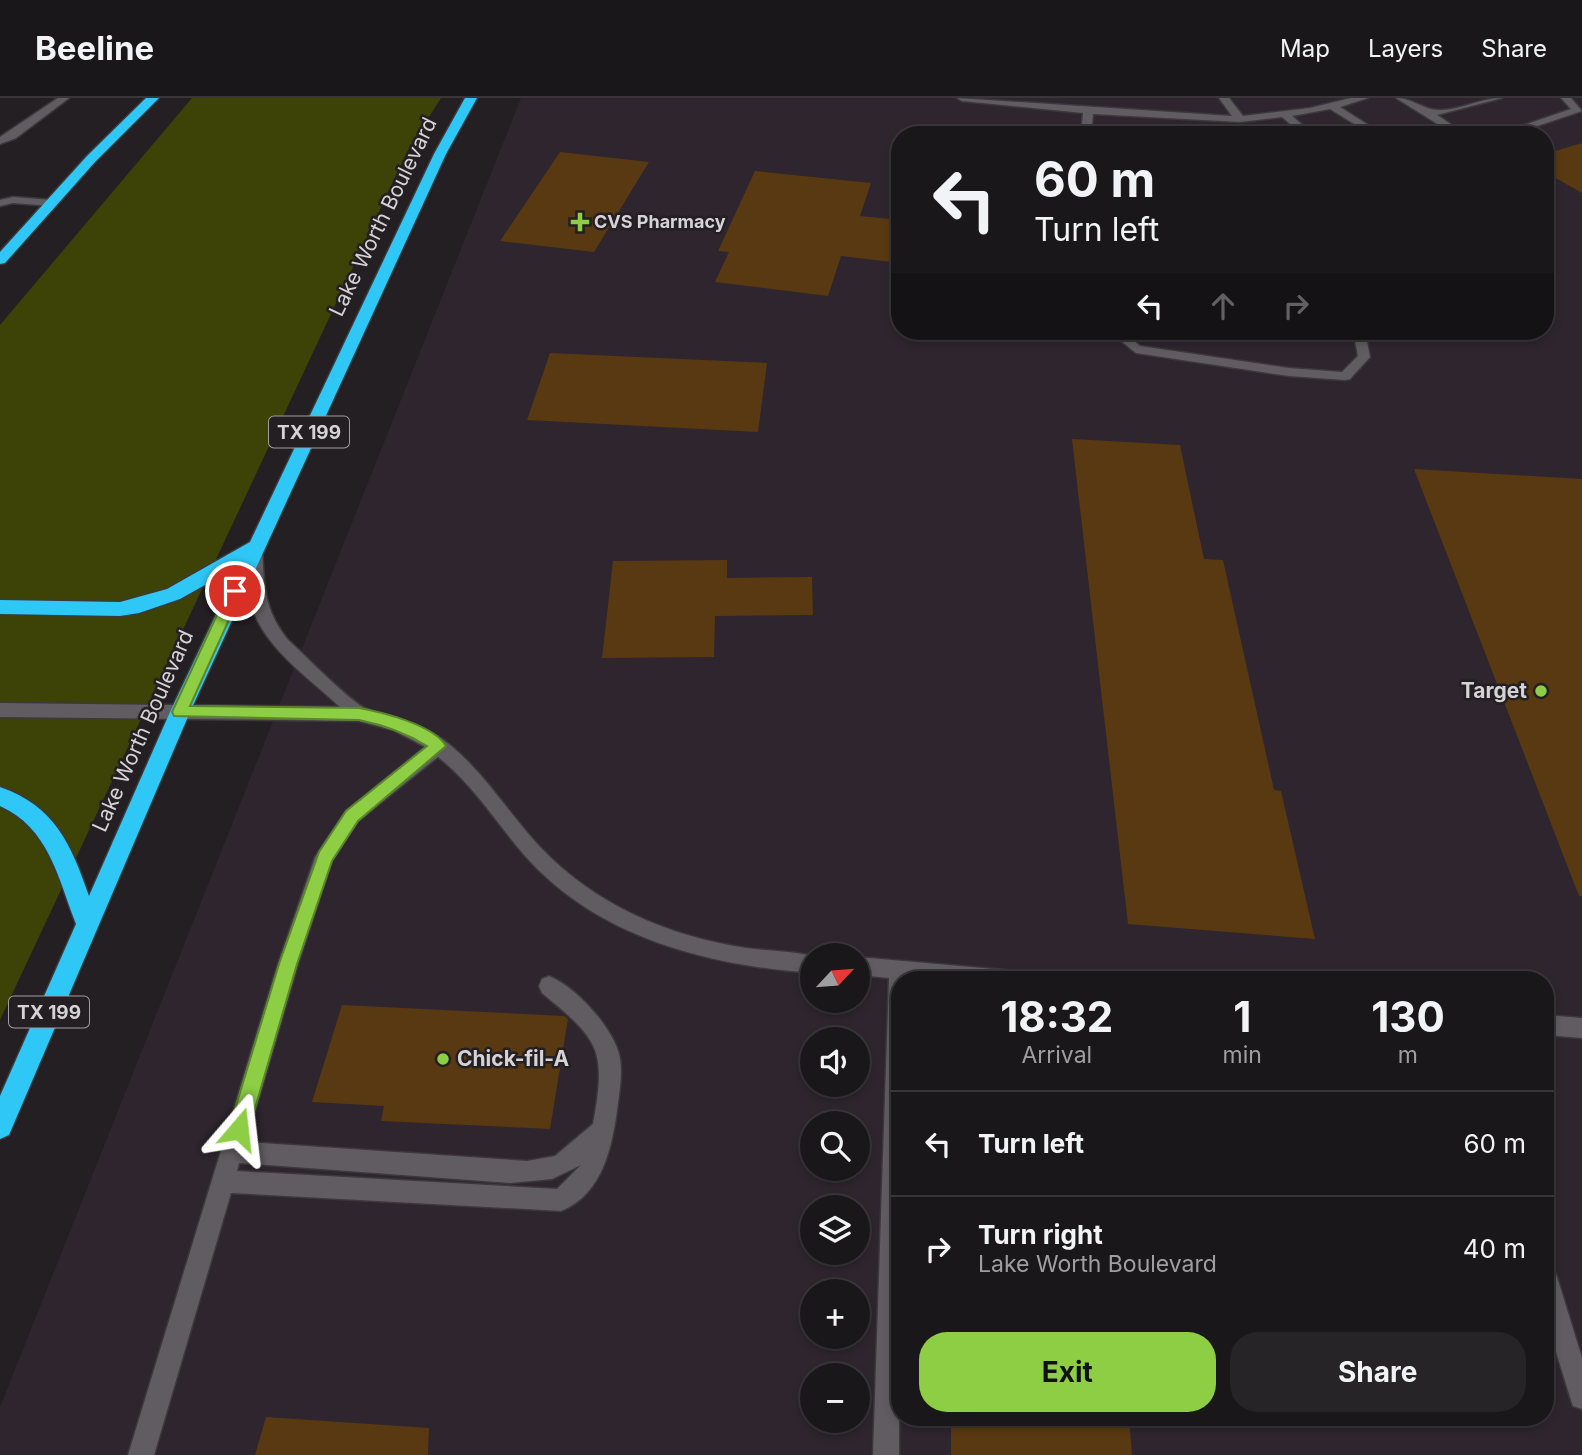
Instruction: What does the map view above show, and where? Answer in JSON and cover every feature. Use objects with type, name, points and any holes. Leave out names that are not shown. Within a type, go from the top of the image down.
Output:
[{"type":"highway","points":[[0,260],[91,159],[153,98]]},
{"type":"highway","name":"Lake Worth Boulevard","points":[[0,1126],[87,922],[255,547],[440,154],[471,98]]},
{"type":"highway","points":[[0,607],[138,607],[176,594],[255,547]]},
{"type":"highway","points":[[0,796],[22,804],[49,828],[87,922]]},
{"type":"street","points":[[0,141],[12,136],[64,98]]},
{"type":"street","points":[[962,98],[1088,111],[1240,119],[1332,106],[1363,98]]},
{"type":"street","points":[[1224,98],[1240,119]]},
{"type":"street","points":[[1401,98],[1447,126]]},
{"type":"street","points":[[1423,111],[1442,113],[1497,98]]},
{"type":"street","points":[[1528,126],[1578,110],[1566,98]]},
{"type":"street","points":[[1332,106],[1364,126]]},
{"type":"street","points":[[1087,126],[1088,111]]},
{"type":"street","points":[[1284,114],[1298,126]]},
{"type":"street","points":[[0,203],[13,200],[52,203]]},
{"type":"street","points":[[1126,340],[1136,349],[1289,372],[1345,376],[1364,357],[1361,340]]},
{"type":"street","points":[[255,547],[257,597],[271,630],[282,644],[359,714]]},
{"type":"street","points":[[0,710],[359,714],[381,718],[418,733],[439,746],[471,775],[538,857],[584,897],[613,915],[667,938],[702,949],[738,957],[800,963]]},
{"type":"street","points":[[141,1455],[288,964],[324,858],[352,816],[439,746]]},
{"type":"street","points":[[870,967],[921,971]]},
{"type":"street","points":[[223,1181],[561,1200],[592,1168],[602,1131],[611,1075],[609,1055],[600,1036],[588,1020],[549,985]]},
{"type":"street","points":[[1554,1026],[1582,1028]]},
{"type":"street","points":[[232,1153],[484,1171],[545,1172],[574,1159],[602,1131]]},
{"type":"street","points":[[886,1455],[891,1281]]},
{"type":"street","points":[[1554,1306],[1582,1397]]},
{"type":"shaded area","points":[[521,98],[1582,98],[1582,1455],[0,1455],[0,1407]]},
{"type":"green space","points":[[192,98],[441,98],[407,152],[0,1020],[0,325]]},
{"type":"building","points":[[1582,143],[1582,193],[1554,177],[1554,151]]},
{"type":"building","name":"CVS Pharmacy","points":[[560,152],[649,162],[594,252],[500,241]]},
{"type":"building","points":[[755,171],[871,183],[860,216],[891,219],[891,262],[841,256],[828,296],[715,282],[729,252],[718,251]]},
{"type":"building","points":[[550,353],[767,363],[758,432],[527,420]]},
{"type":"building","points":[[1072,439],[1180,445],[1204,559],[1223,560],[1274,790],[1281,791],[1315,939],[1128,924]]},
{"type":"building","name":"Target","points":[[1414,469],[1582,479],[1582,896],[1579,896]]},
{"type":"building","points":[[727,560],[727,578],[812,577],[813,615],[715,616],[714,657],[602,658],[613,561]]},
{"type":"building","name":"Chick-fil-A","points":[[342,1005],[564,1016],[568,1019],[550,1129],[381,1121],[384,1106],[312,1102]]},
{"type":"building","points":[[266,1417],[429,1428],[428,1455],[255,1455]]},
{"type":"building","points":[[951,1426],[1130,1426],[1132,1455],[951,1455]]},
{"type":"place","name":"CVS Pharmacy","points":[[580,222]]},
{"type":"place","name":"Target","points":[[1541,691]]},
{"type":"place","name":"Chick-fil-A","points":[[443,1059]]},
{"type":"route","points":[[235,591],[180,712],[359,714],[381,718],[418,733],[439,746],[365,803],[337,836],[324,858],[288,964],[239,1129]]}]
